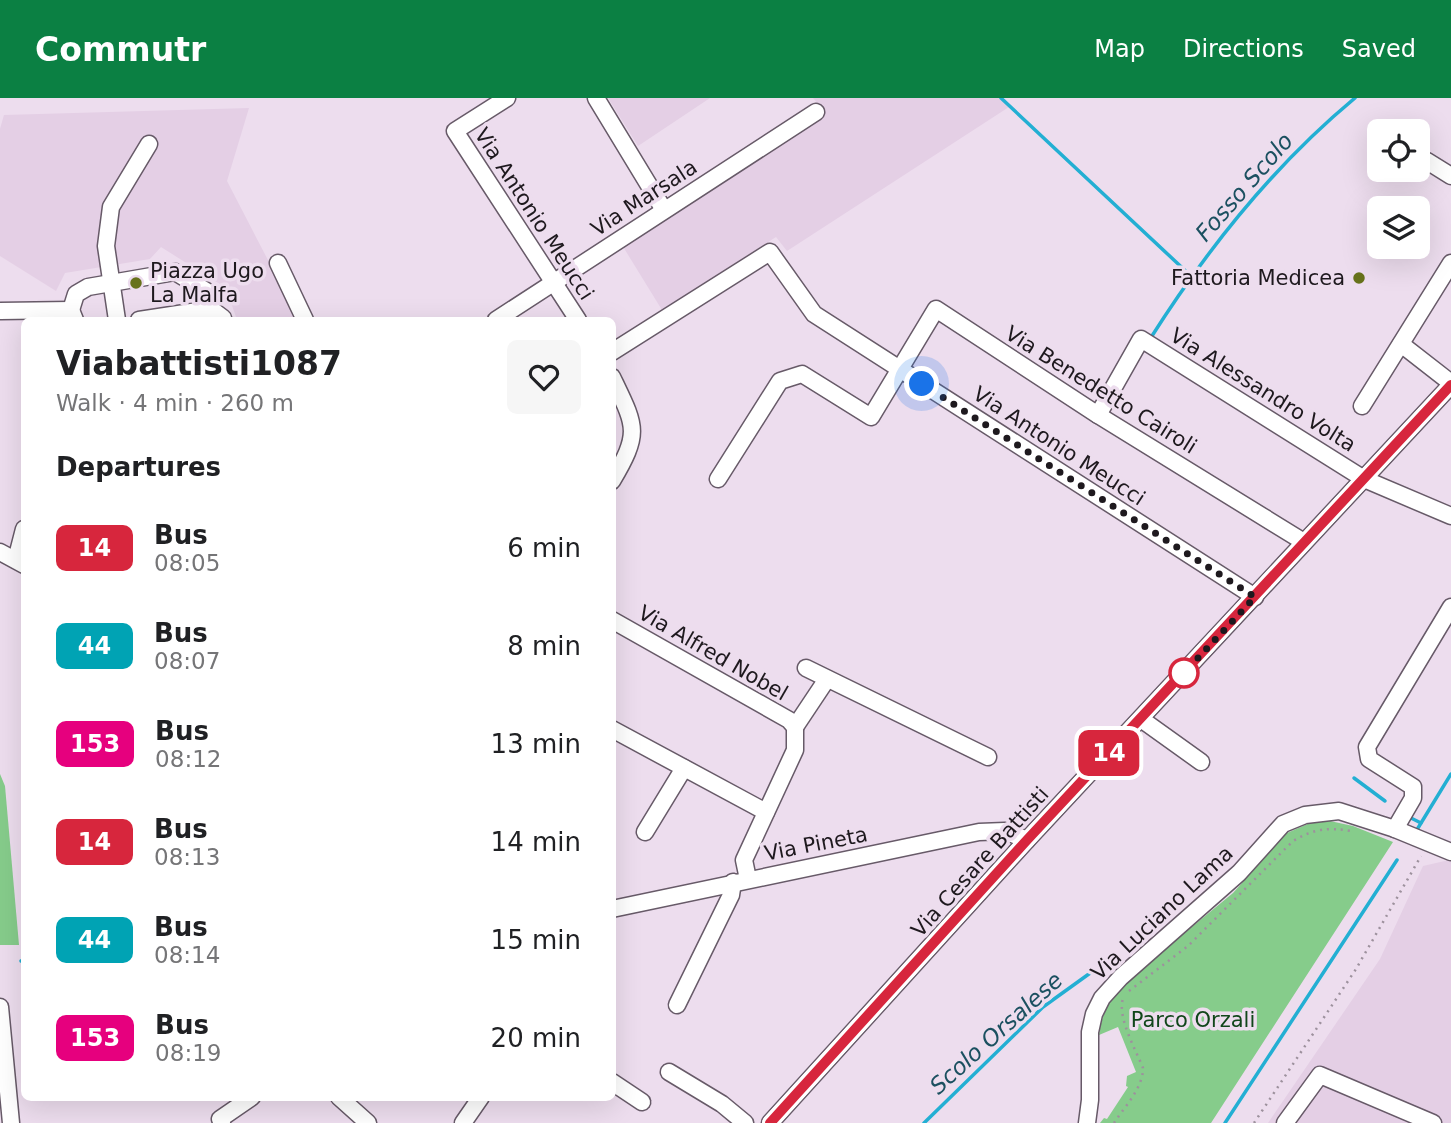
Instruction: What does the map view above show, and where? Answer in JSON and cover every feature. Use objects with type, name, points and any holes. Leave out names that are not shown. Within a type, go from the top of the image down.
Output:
[{"type":"street","name":"Via Antonio Meucci","points":[[507,98],[455,131],[576,317]]},
{"type":"street","points":[[596,98],[664,210]]},
{"type":"street","name":"Via Marsala","points":[[501,317],[816,112]]},
{"type":"street","points":[[117,317],[106,246],[111,207],[149,144]]},
{"type":"street","points":[[1430,162],[1451,176]]},
{"type":"street","name":"Via Antonio Meucci","points":[[616,349],[770,251],[814,314],[1255,597]]},
{"type":"street","points":[[278,263],[304,317]]},
{"type":"street","points":[[0,311],[37,309],[75,317],[76,294],[88,287],[175,272],[208,292],[218,316],[198,317]]},
{"type":"street","points":[[1362,407],[1449,272]]},
{"type":"street","name":"Via Benedetto Cairoli","points":[[900,370],[936,309],[1098,415],[1304,542]]},
{"type":"street","name":"Via Alessandro Volta","points":[[1098,415],[1141,339],[1364,478]]},
{"type":"street","points":[[1401,344],[1451,384]]},
{"type":"street","points":[[718,479],[780,380],[802,374],[871,417],[900,370]]},
{"type":"street","name":"Via Cesare Battisti","points":[[770,1123],[1027,840],[1451,384]]},
{"type":"street","points":[[616,385],[630,414],[633,433],[630,450],[616,474]]},
{"type":"street","points":[[1364,478],[1451,516]]},
{"type":"street","points":[[0,552],[20,563]]},
{"type":"street","points":[[1397,830],[1413,798],[1413,787],[1369,759],[1367,747],[1451,607]]},
{"type":"street","name":"Via Alfred Nobel","points":[[616,622],[789,720],[794,727],[795,750],[744,860],[741,881],[731,895],[677,1005]]},
{"type":"street","points":[[806,668],[988,757]]},
{"type":"street","points":[[794,727],[827,679]]},
{"type":"street","points":[[1141,719],[1201,762]]},
{"type":"street","points":[[616,731],[766,812]]},
{"type":"street","points":[[645,832],[684,768]]},
{"type":"street","name":"Via Luciano Lama","points":[[1087,1123],[1092,1022],[1098,1006],[1114,983],[1239,873],[1283,824],[1305,815],[1339,811],[1451,852]]},
{"type":"street","name":"Via Pineta","points":[[616,908],[992,830],[1005,831],[1027,840]]},
{"type":"street","points":[[0,1007],[11,1123]]},
{"type":"street","points":[[669,1072],[722,1104],[745,1123]]},
{"type":"street","points":[[1285,1123],[1320,1075],[1433,1123]]},
{"type":"street","points":[[616,1085],[642,1102]]},
{"type":"street","points":[[222,1123],[220,1119],[246,1101]]},
{"type":"street","points":[[344,1101],[369,1123]]},
{"type":"street","points":[[463,1123],[478,1101]]},
{"type":"path","points":[[1114,1123],[1138,1088],[1143,1075],[1143,1068],[1121,1014],[1126,993],[1188,946],[1293,841],[1314,830],[1331,828],[1356,832]]},
{"type":"path","points":[[1254,1123],[1356,969],[1422,855],[1430,856]]},
{"type":"shaded area","points":[[608,98],[710,98],[638,146]]},
{"type":"shaded area","points":[[813,98],[999,98],[1009,107],[787,251],[776,237],[662,310],[622,245],[825,112]]},
{"type":"shaded area","points":[[249,108],[227,181],[297,317],[236,317],[226,288],[161,247],[150,259],[65,273],[56,291],[0,256],[0,129],[4,115]]},
{"type":"shaded area","points":[[1449,860],[1451,1123],[1268,1123],[1380,959],[1423,866]]},
{"type":"green space","points":[[0,774],[5,786],[19,945],[0,945]]},
{"type":"green space","name":"Parco Orzali","points":[[1330,821],[1353,826],[1393,842],[1211,1123],[1100,1123],[1104,1118],[1107,1119],[1128,1087],[1127,1076],[1136,1072],[1118,1027],[1099,1035],[1104,1013],[1115,994],[1125,982],[1233,893],[1287,833],[1310,823]]},
{"type":"waterway","points":[[1001,98],[1191,276]]},
{"type":"waterway","name":"Fosso Scolo","points":[[1150,339],[1218,241],[1243,210],[1296,152],[1355,98]]},
{"type":"waterway","points":[[1418,828],[1451,774]]},
{"type":"waterway","name":"Scolo Orsalese","points":[[1354,778],[1385,801]]},
{"type":"waterway","name":"Scolo Orsalese","points":[[1411,818],[1421,823]]},
{"type":"waterway","points":[[1225,1123],[1397,860]]},
{"type":"waterway","name":"Scolo Orsalese","points":[[924,1123],[1043,1007],[1093,971]]},
{"type":"bus line","name":"14","points":[[770,1123],[1027,840],[1451,385]]},
{"type":"place","name":"Fattoria Medicea","points":[[1359,278]]},
{"type":"place","name":"Piazza Ugo La Malfa","points":[[136,283]]},
{"type":"route","points":[[922,384],[1255,597],[1184,673]]}]
